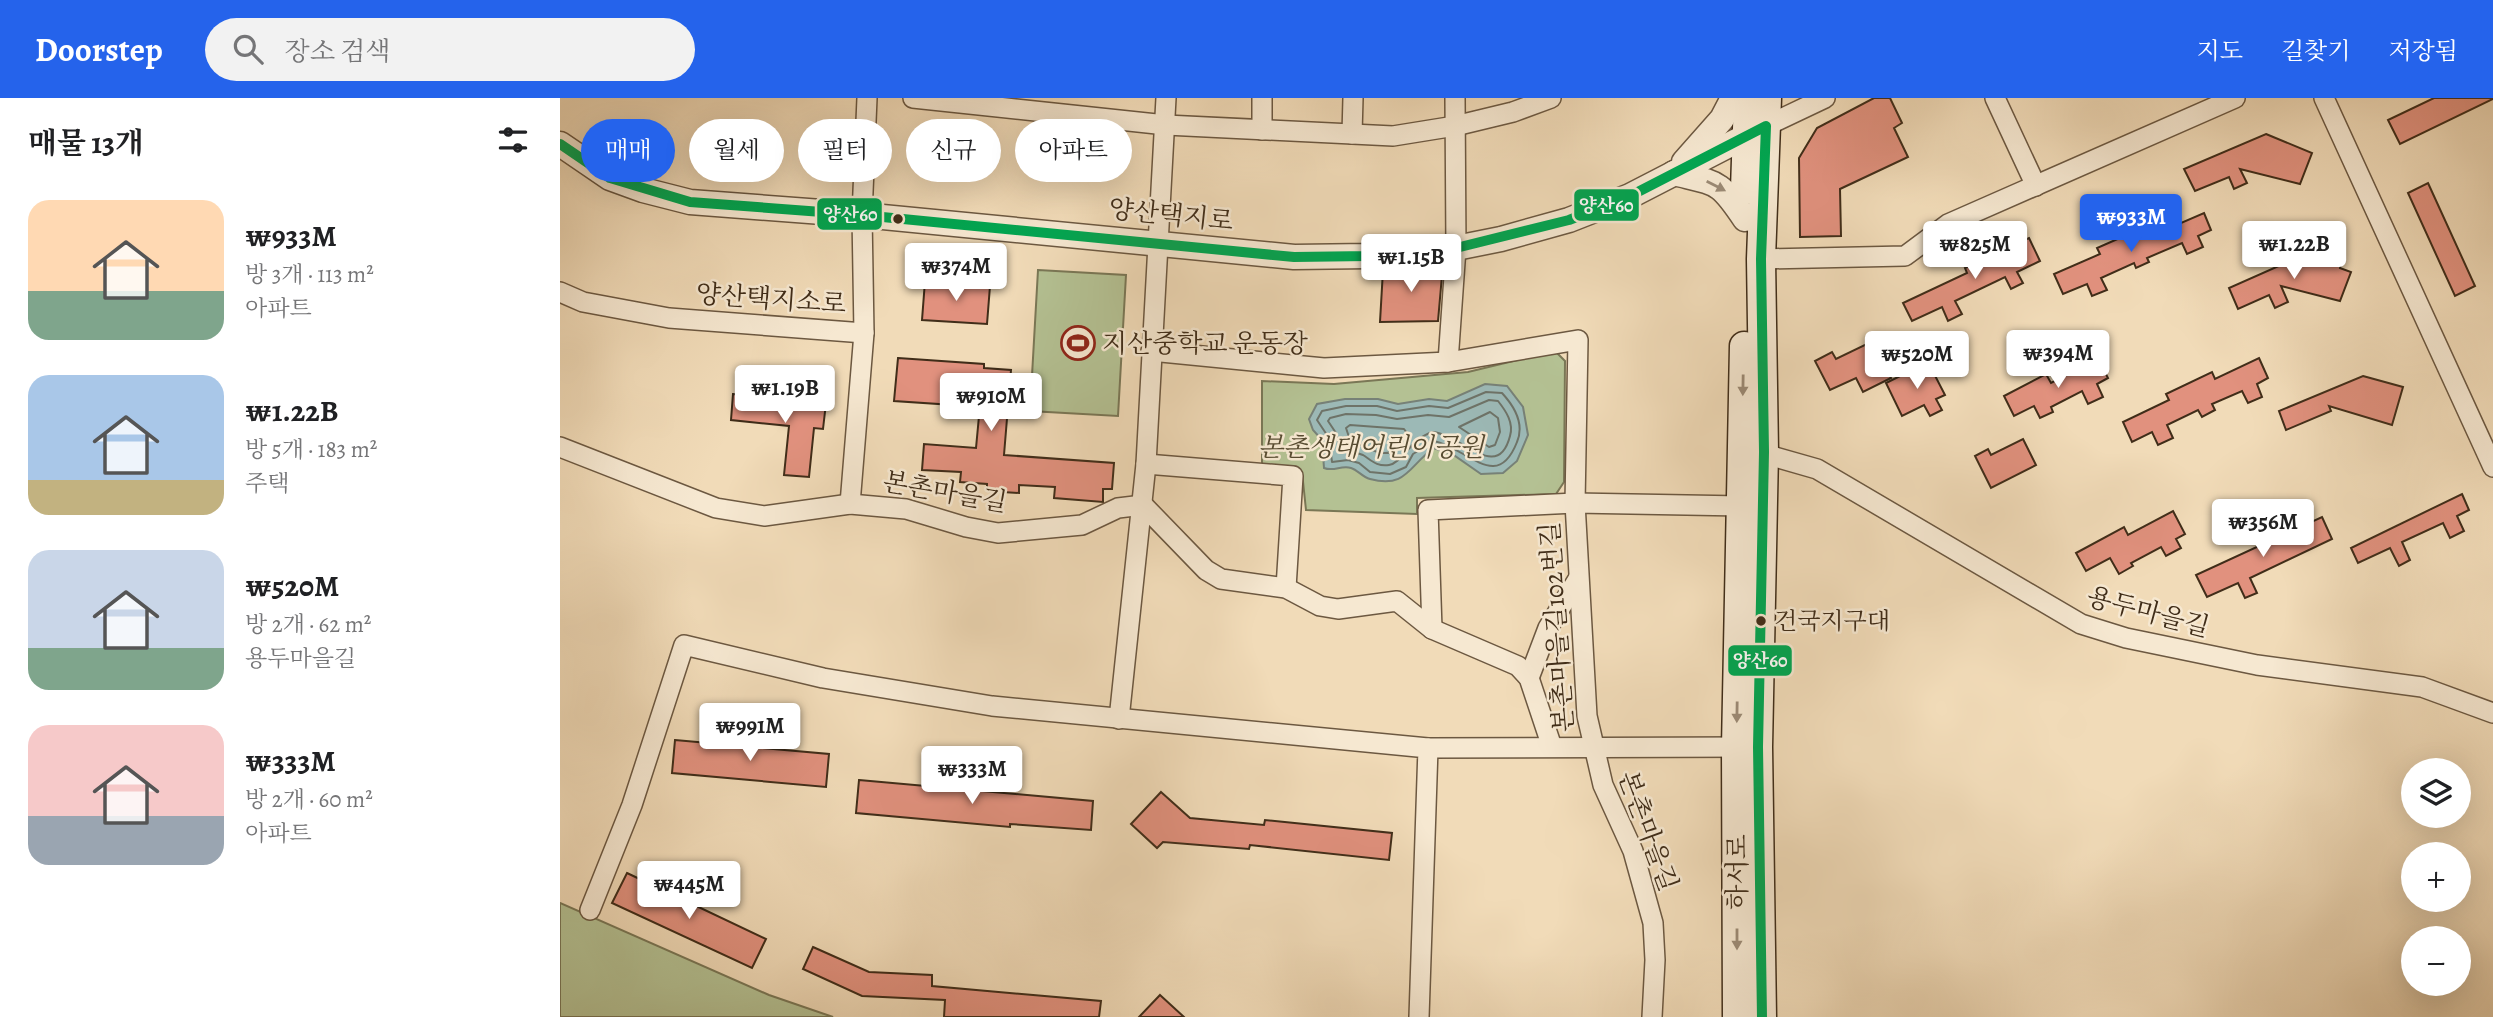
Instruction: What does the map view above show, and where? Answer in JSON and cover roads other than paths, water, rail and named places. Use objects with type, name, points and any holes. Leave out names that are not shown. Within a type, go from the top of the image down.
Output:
[{"type":"main road","name":"하서로","points":[[1737,1017],[1761,259],[1756,132],[1748,98]]},
{"type":"main road","name":"하서로","points":[[1762,1017],[1747,747],[1742,506],[1754,451],[1745,219],[1756,132],[1767,98]]},
{"type":"street","name":"양산택지소로","points":[[560,292],[583,302],[669,318],[864,333],[862,215],[867,98]]},
{"type":"street","points":[[913,98],[1068,107],[1166,125],[1393,136],[1455,126],[1513,112],[1551,98]]},
{"type":"street","points":[[1119,719],[1143,505],[1166,98]]},
{"type":"street","points":[[1262,98],[1262,130]]},
{"type":"street","points":[[1352,134],[1353,98]]},
{"type":"street","points":[[1448,362],[1456,248],[1455,98]]},
{"type":"street","points":[[1732,98],[1721,119],[1674,173],[1714,183],[1726,190],[1745,219]]},
{"type":"street","points":[[1756,132],[1825,98]]},
{"type":"street","points":[[1995,98],[2036,186]]},
{"type":"street","points":[[1761,259],[1905,256],[1948,224],[2235,98]]},
{"type":"street","points":[[2324,98],[2493,467]]},
{"type":"street","name":"양산택지로","points":[[560,144],[610,178],[690,202],[862,215],[1294,257],[1369,256],[1456,248],[1501,239],[1569,220],[1630,196],[1756,132]]},
{"type":"street","name":"본촌마을길","points":[[864,333],[850,504],[906,509],[966,527],[998,533],[1082,524],[1118,508],[1143,505]]},
{"type":"street","name":"본촌마을길102번길","points":[[1151,351],[1324,368],[1448,362],[1578,340],[1575,503],[1587,716],[1592,747]]},
{"type":"street","points":[[560,447],[716,508],[764,516],[850,504]]},
{"type":"street","name":"용두마을길","points":[[1754,451],[1817,469],[2081,624],[2126,638],[2257,665],[2422,687],[2493,713]]},
{"type":"street","points":[[1146,464],[1293,476],[1286,588]]},
{"type":"street","points":[[1575,503],[1742,506]]},
{"type":"street","name":"본촌마을길102번길","points":[[1432,629],[1427,509],[1575,503]]},
{"type":"street","points":[[1143,505],[1206,570],[1221,579],[1286,588],[1320,606],[1338,609],[1397,601],[1432,629],[1518,666],[1529,678],[1552,747]]},
{"type":"street","points":[[1529,678],[1548,628],[1578,579]]},
{"type":"street","points":[[590,910],[632,805],[684,645],[823,678],[992,706],[1119,719],[1428,748],[1747,747]]},
{"type":"street","name":"본촌마을길","points":[[1592,747],[1602,785],[1633,850],[1653,923],[1655,960],[1652,1017]]},
{"type":"street","points":[[1419,1017],[1428,748]]},
{"type":"water","points":[[1485,384],[1507,386],[1523,407],[1528,435],[1517,461],[1503,473],[1481,474],[1455,456],[1434,448],[1406,474],[1392,481],[1370,479],[1347,467],[1324,468],[1322,440],[1313,430],[1309,419],[1317,404],[1345,399],[1378,399],[1398,404],[1429,399],[1447,401]]},
{"type":"place","name":"지산중학교 운동장","points":[[1078,343]]},
{"type":"place","name":"건국지구대","points":[[1761,621]]},
{"type":"park label","name":"본촌생태어린이공원","points":[[1371,447]]}]
